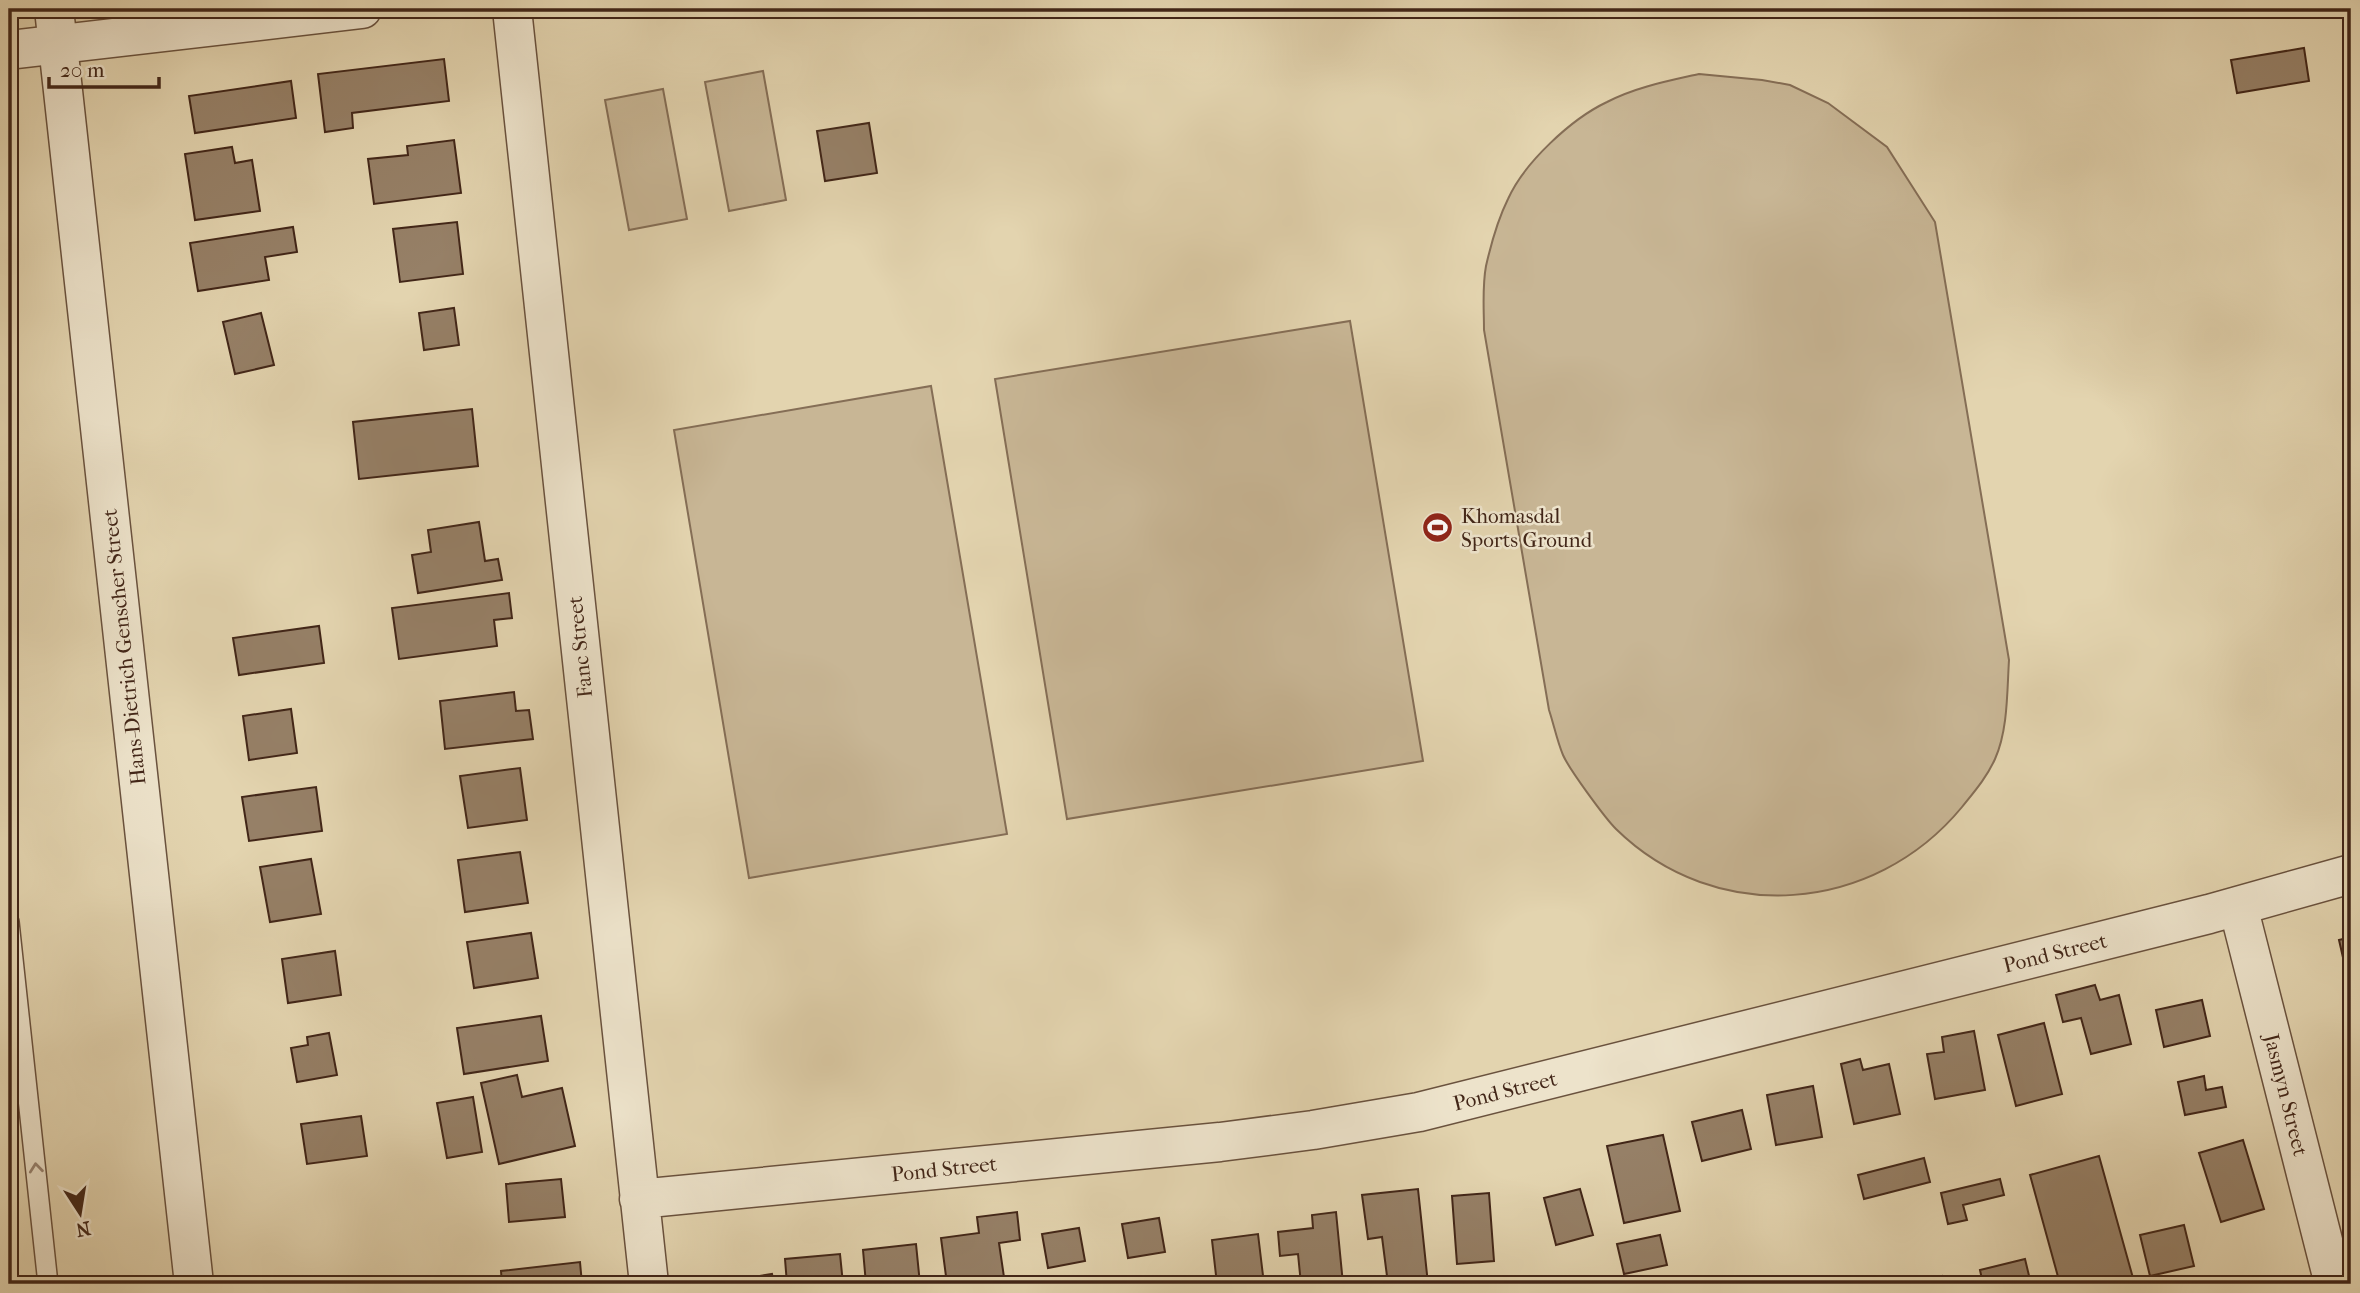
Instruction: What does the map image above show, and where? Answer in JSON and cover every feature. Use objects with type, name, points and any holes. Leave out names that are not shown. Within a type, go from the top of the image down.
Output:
[{"type":"street","points":[[9,50],[56,27],[362,9]]},
{"type":"street","name":"Fanc Street","points":[[512,9],[649,1284]]},
{"type":"street","name":"Hans-Dietrich Genscher Street","points":[[56,27],[194,1284]]},
{"type":"street","name":"Pond Street","points":[[639,1199],[1220,1142],[1419,1112],[2238,906],[2351,874]]},
{"type":"street","name":"Jasmyn Street","points":[[2238,906],[2334,1284]]},
{"type":"lane","points":[[9,922],[48,1284]]},
{"type":"shaded area","points":[[763,71],[786,200],[729,211],[705,82]]},
{"type":"shaded area","points":[[1699,74],[1790,85],[1828,103],[1887,147],[1935,222],[2009,660],[2006,711],[1999,748],[1988,772],[1962,807],[1926,843],[1885,869],[1840,887],[1793,895],[1746,893],[1700,882],[1656,861],[1616,829],[1563,755],[1549,710],[1484,330],[1484,290],[1488,258],[1504,207],[1525,171],[1564,131],[1607,102],[1641,88]]},
{"type":"shaded area","points":[[663,89],[687,219],[629,230],[605,100]]},
{"type":"shaded area","points":[[1350,321],[1423,761],[1067,819],[995,379]]},
{"type":"shaded area","points":[[931,386],[1007,834],[749,878],[674,430]]},
{"type":"building","points":[[2304,48],[2309,81],[2237,93],[2231,60]]},
{"type":"building","points":[[444,59],[449,101],[352,113],[353,128],[325,132],[318,74]]},
{"type":"building","points":[[291,81],[296,118],[195,133],[189,96]]},
{"type":"building","points":[[869,123],[877,173],[825,181],[817,131]]},
{"type":"building","points":[[454,140],[461,193],[374,204],[368,159],[408,155],[407,146]]},
{"type":"building","points":[[232,147],[235,163],[252,160],[260,211],[195,220],[185,154]]},
{"type":"building","points":[[457,222],[463,274],[400,282],[393,229]]},
{"type":"building","points":[[293,227],[297,252],[265,257],[269,280],[198,291],[190,243]]},
{"type":"building","points":[[454,308],[459,345],[424,350],[419,313]]},
{"type":"building","points":[[261,313],[274,365],[235,374],[223,322]]},
{"type":"building","points":[[472,409],[478,466],[359,479],[353,422]]},
{"type":"building","points":[[479,522],[485,561],[498,559],[502,580],[418,593],[412,555],[431,552],[428,530]]},
{"type":"building","points":[[509,593],[512,618],[494,620],[497,646],[399,659],[392,608]]},
{"type":"building","points":[[319,626],[324,663],[239,675],[233,638]]},
{"type":"building","points":[[514,692],[516,711],[529,710],[533,739],[445,749],[440,701]]},
{"type":"building","points":[[291,709],[297,753],[249,760],[243,716]]},
{"type":"building","points":[[520,768],[527,820],[468,828],[460,776]]},
{"type":"building","points":[[316,787],[322,831],[249,841],[242,797]]},
{"type":"building","points":[[520,852],[528,903],[465,912],[458,860]]},
{"type":"building","points":[[311,859],[321,914],[270,922],[260,867]]},
{"type":"building","points":[[531,933],[538,978],[474,988],[467,942]]},
{"type":"building","points":[[2351,937],[2351,984],[2349,984],[2339,940]]},
{"type":"building","points":[[335,951],[341,995],[288,1003],[282,959]]},
{"type":"building","points":[[2095,985],[2100,1000],[2119,995],[2131,1044],[2091,1054],[2081,1018],[2063,1022],[2056,995]]},
{"type":"building","points":[[2202,1000],[2210,1036],[2164,1047],[2156,1010]]},
{"type":"building","points":[[541,1016],[548,1061],[464,1074],[457,1028]]},
{"type":"building","points":[[2044,1023],[2062,1094],[2016,1106],[1998,1035]]},
{"type":"building","points":[[1974,1031],[1985,1090],[1935,1099],[1927,1054],[1944,1052],[1942,1037]]},
{"type":"building","points":[[329,1033],[337,1075],[297,1082],[291,1048],[308,1045],[307,1037]]},
{"type":"building","points":[[1860,1059],[1863,1070],[1889,1064],[1900,1114],[1854,1124],[1841,1064]]},
{"type":"building","points":[[517,1075],[522,1097],[562,1088],[575,1146],[499,1164],[481,1083]]},
{"type":"building","points":[[2204,1076],[2206,1090],[2222,1087],[2226,1107],[2185,1115],[2178,1082]]},
{"type":"building","points":[[1813,1086],[1822,1137],[1776,1145],[1767,1095]]},
{"type":"building","points":[[473,1097],[482,1152],[447,1158],[437,1103]]},
{"type":"building","points":[[1742,1110],[1751,1149],[1702,1161],[1692,1122]]},
{"type":"building","points":[[361,1116],[367,1156],[307,1164],[301,1124]]},
{"type":"building","points":[[1663,1135],[1680,1211],[1624,1223],[1607,1146]]},
{"type":"building","points":[[2243,1140],[2264,1209],[2221,1222],[2199,1153]]},
{"type":"building","points":[[2099,1156],[2133,1278],[2109,1284],[2060,1284],[2030,1175]]},
{"type":"building","points":[[1924,1158],[1930,1182],[1864,1199],[1858,1175]]},
{"type":"building","points":[[561,1179],[565,1217],[509,1222],[506,1184]]},
{"type":"building","points":[[2000,1179],[2004,1195],[1963,1205],[1967,1220],[1948,1224],[1941,1193]]},
{"type":"building","points":[[1418,1189],[1428,1284],[1388,1284],[1382,1237],[1368,1239],[1362,1195]]},
{"type":"building","points":[[1580,1189],[1593,1235],[1556,1245],[1544,1198]]},
{"type":"building","points":[[1489,1193],[1494,1261],[1457,1264],[1452,1196]]},
{"type":"building","points":[[1017,1212],[1020,1240],[999,1243],[1005,1284],[947,1284],[941,1238],[979,1233],[977,1217]]},
{"type":"building","points":[[1336,1212],[1343,1284],[1301,1284],[1298,1254],[1280,1256],[1278,1232],[1313,1228],[1312,1215]]},
{"type":"building","points":[[1159,1218],[1165,1252],[1128,1258],[1122,1224]]},
{"type":"building","points":[[2184,1225],[2194,1266],[2150,1276],[2140,1235]]},
{"type":"building","points":[[1079,1228],[1085,1261],[1048,1268],[1042,1234]]},
{"type":"building","points":[[1258,1234],[1264,1284],[1217,1284],[1212,1240]]},
{"type":"building","points":[[1660,1235],[1667,1265],[1624,1274],[1617,1244]]},
{"type":"building","points":[[916,1244],[920,1284],[866,1284],[863,1250]]},
{"type":"building","points":[[840,1254],[843,1284],[787,1284],[785,1259]]},
{"type":"building","points":[[2025,1259],[2031,1284],[1983,1284],[1980,1270]]},
{"type":"building","points":[[580,1262],[582,1284],[502,1284],[501,1271]]},
{"type":"building","points":[[772,1274],[774,1284],[736,1284],[735,1280]]},
{"type":"building","points":[[1942,1276],[1944,1284],[1913,1284]]},
{"type":"place","name":"Khomasdal Sports Ground","points":[[1438,528]]}]
